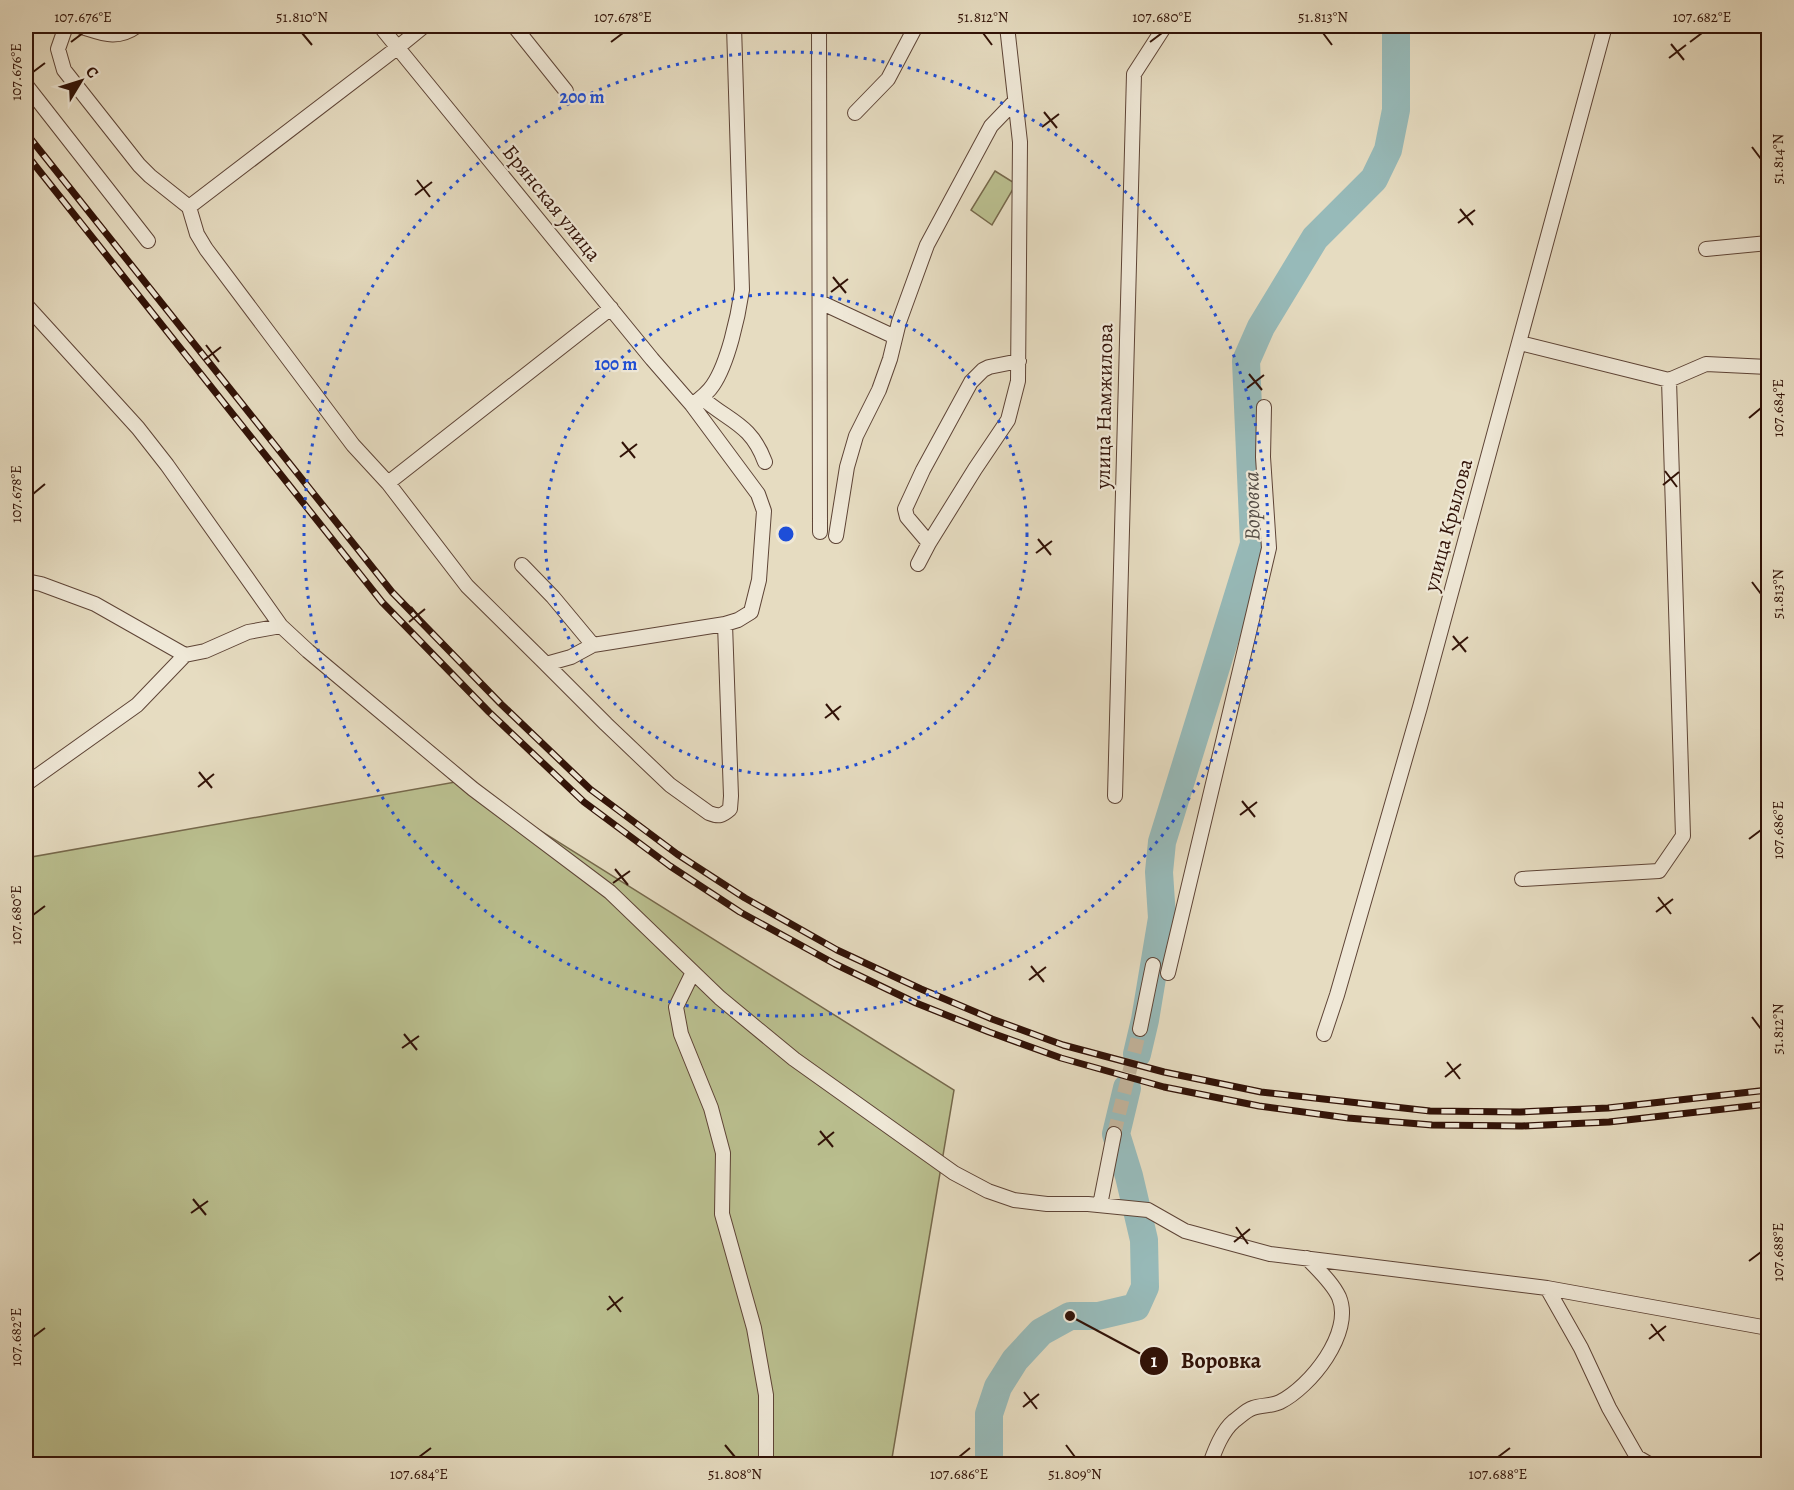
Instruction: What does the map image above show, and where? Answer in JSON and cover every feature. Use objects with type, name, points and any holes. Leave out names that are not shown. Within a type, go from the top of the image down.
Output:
[{"type":"street","points":[[66,26],[58,49],[64,70],[139,165],[189,207],[197,234],[206,249],[353,446],[388,483],[467,586],[670,784],[716,816],[722,816],[730,809],[731,796],[724,624]]},
{"type":"street","points":[[79,26],[114,35],[126,33],[137,26]]},
{"type":"street","name":"Брянская улица","points":[[380,26],[652,359],[697,401]]},
{"type":"street","points":[[189,207],[398,48],[423,26]]},
{"type":"street","points":[[514,26],[566,91]]},
{"type":"street","points":[[697,401],[714,385],[722,366],[737,321],[742,290],[734,26]]},
{"type":"street","points":[[819,26],[820,532]]},
{"type":"street","points":[[855,113],[888,79],[916,26]]},
{"type":"street","points":[[918,564],[929,543],[1008,420],[1018,381],[1020,142],[1007,26]]},
{"type":"street","name":"улица Намжилова","points":[[1115,796],[1134,74],[1165,26]]},
{"type":"street","name":"улица Крылова","points":[[1324,1034],[1341,983],[1420,707],[1605,26]]},
{"type":"street","points":[[26,85],[148,241]]},
{"type":"street","points":[[836,536],[850,456],[856,436],[879,390],[927,245],[991,126],[1015,101]]},
{"type":"street","points":[[1706,249],[1768,243]]},
{"type":"street","points":[[820,302],[895,338]]},
{"type":"street","points":[[26,305],[138,428],[167,465],[281,626],[473,789],[610,892],[720,998],[794,1059],[954,1173],[988,1191],[1014,1200],[1148,1210],[1185,1231],[1270,1254],[1547,1287],[1768,1328]]},
{"type":"street","points":[[388,483],[611,308]]},
{"type":"street","points":[[1520,343],[1669,380],[1706,364],[1768,367]]},
{"type":"street","points":[[929,543],[907,517],[906,509],[923,470],[971,382],[989,367],[1019,361]]},
{"type":"street","points":[[1522,879],[1659,872],[1683,837],[1669,380]]},
{"type":"street","points":[[697,401],[748,431],[760,447],[765,462]]},
{"type":"street","points":[[546,664],[571,657],[593,645],[724,624],[738,620],[751,612],[759,580],[764,511],[758,494],[697,401]]},
{"type":"street","points":[[1168,973],[1269,548],[1263,458],[1264,407]]},
{"type":"street","points":[[522,565],[553,597],[593,645]]},
{"type":"street","points":[[26,581],[41,584],[95,604],[185,655]]},
{"type":"street","points":[[26,784],[137,705],[185,655],[205,651],[248,632],[281,626]]},
{"type":"street","points":[[1140,1029],[1153,966]]},
{"type":"street","points":[[693,972],[676,1007],[681,1034],[711,1108],[723,1153],[722,1214],[754,1328],[765,1395],[766,1464]]},
{"type":"street","points":[[1100,1205],[1114,1134]]},
{"type":"street","points":[[1210,1464],[1216,1448],[1232,1423],[1251,1408],[1278,1403],[1303,1387],[1324,1363],[1337,1336],[1341,1317],[1339,1298],[1327,1279],[1307,1258]]},
{"type":"street","points":[[1547,1287],[1581,1348],[1609,1408],[1637,1457],[1649,1464]]},
{"type":"green space","points":[[995,171],[1016,184],[992,225],[971,210]]},
{"type":"green space","points":[[461,781],[954,1090],[891,1464],[26,1464],[26,858]]},
{"type":"waterway","name":"Воровка","points":[[1137,1054],[1162,918],[1159,872],[1162,842],[1254,544],[1246,361],[1261,327],[1315,238],[1374,179],[1388,150],[1396,110],[1396,26]]},
{"type":"waterway","name":"Воровка","points":[[989,1464],[989,1414],[998,1387],[1015,1360],[1041,1332],[1070,1316],[1098,1316],[1136,1307],[1145,1287],[1144,1240],[1129,1176],[1116,1134],[1127,1088]]},
{"type":"tunnel","points":[[1114,1134],[1140,1029]]},
{"type":"railway","points":[[26,133],[392,592],[501,704],[590,789],[677,854],[745,898],[837,950],[992,1019],[1063,1045],[1164,1072],[1261,1092],[1430,1111],[1520,1112],[1608,1108],[1768,1090]]},
{"type":"railway","points":[[26,154],[382,602],[489,712],[584,802],[670,866],[740,912],[835,964],[916,1003],[1061,1058],[1164,1087],[1259,1106],[1348,1118],[1432,1125],[1522,1126],[1609,1122],[1768,1104]]},
{"type":"place","name":"Воровка","points":[[1070,1316]]}]
